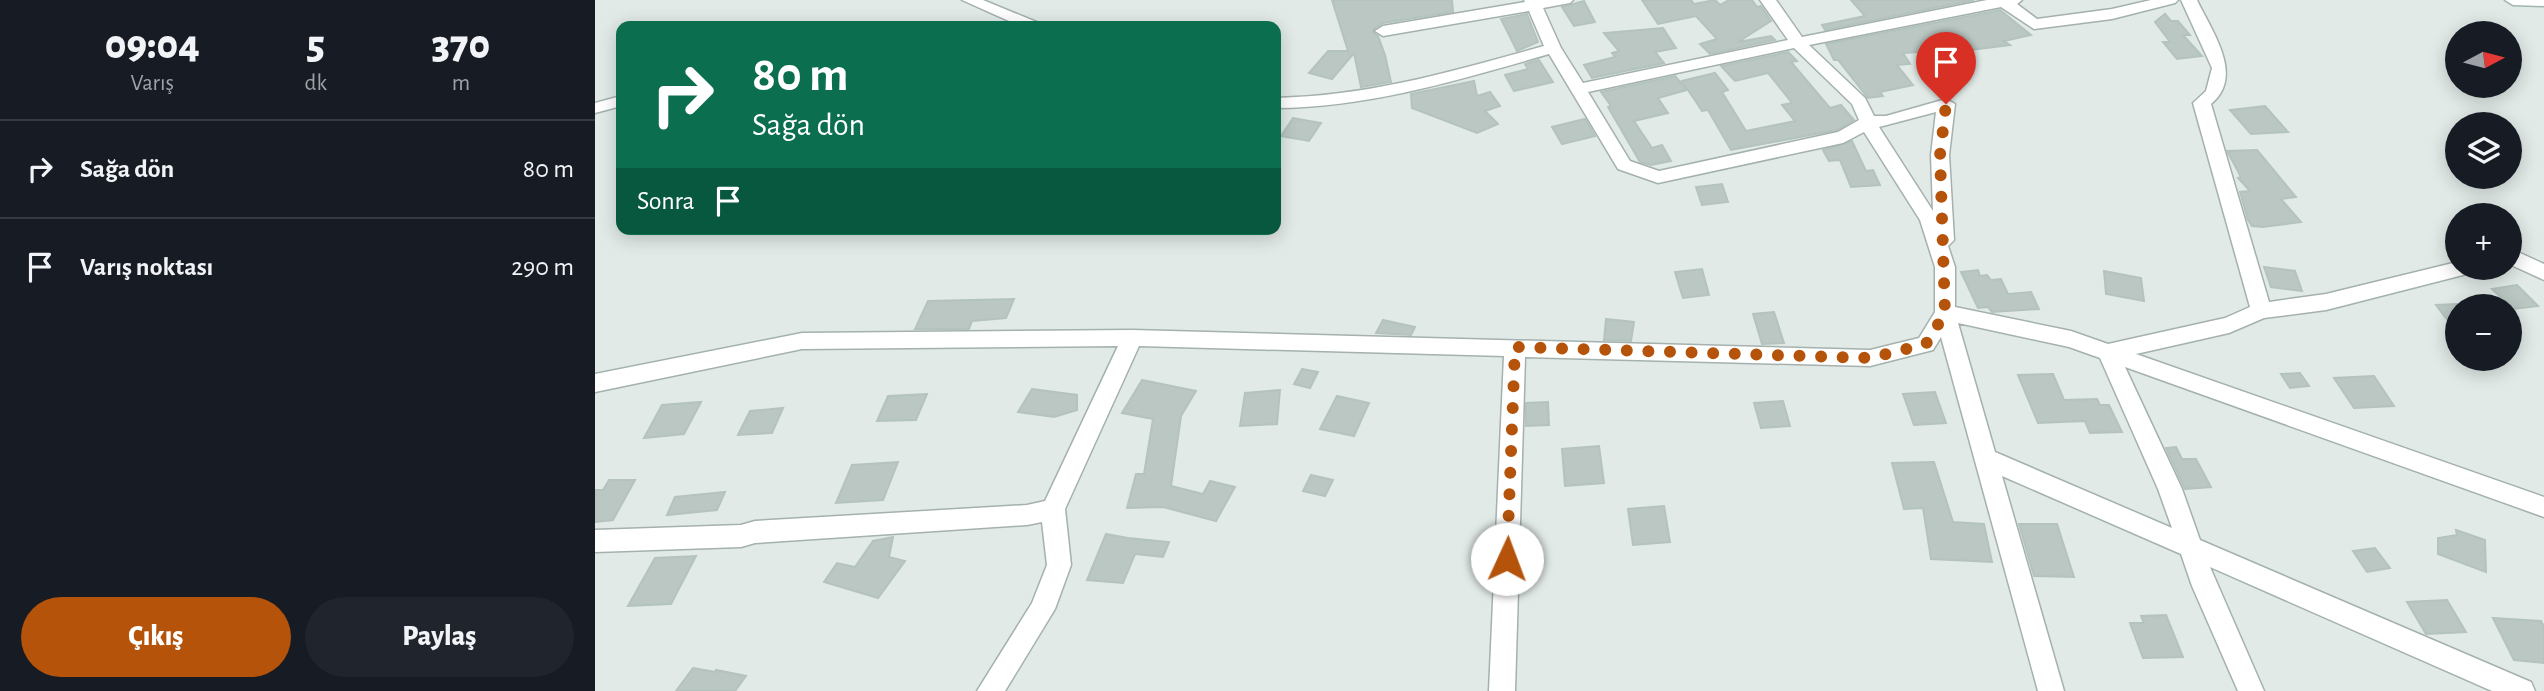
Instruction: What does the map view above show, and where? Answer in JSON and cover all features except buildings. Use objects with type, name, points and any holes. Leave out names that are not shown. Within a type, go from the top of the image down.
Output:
[{"type":"street","points":[[970,0],[1021,21]]},
{"type":"street","points":[[1383,31],[1533,3],[1565,0]]},
{"type":"street","points":[[1768,0],[1797,42],[1859,102],[1929,219],[1945,267]]},
{"type":"street","points":[[1915,0],[1928,15]]},
{"type":"street","points":[[1579,89],[1928,15],[2009,1],[2034,24],[2112,14],[2170,0]]},
{"type":"street","points":[[2189,0],[2220,68],[2214,93],[2203,103],[2234,217],[2248,254],[2261,311]]},
{"type":"street","points":[[2513,0],[2544,1]]},
{"type":"street","points":[[1533,3],[1553,48],[1624,165],[1658,177],[1843,137],[1869,122],[1887,121],[1946,104],[1940,155],[1945,313],[2051,691]]},
{"type":"street","points":[[1281,103],[1363,96],[1553,48]]},
{"type":"street","points":[[595,108],[616,103]]},
{"type":"street","points":[[2522,262],[2544,273]]},
{"type":"street","points":[[2108,352],[2229,326],[2261,311],[2326,302],[2445,272]]},
{"type":"street","points":[[595,383],[802,341],[1132,338],[1870,358],[1926,344],[1945,313]]},
{"type":"street","points":[[1945,313],[2071,339],[2544,507]]},
{"type":"street","points":[[990,691],[1042,609],[1059,565],[1053,509],[1132,338]]},
{"type":"street","points":[[1502,691],[1515,347]]},
{"type":"street","points":[[2108,352],[2170,489],[2204,586],[2251,691]]},
{"type":"street","points":[[1985,458],[2522,691]]},
{"type":"street","points":[[595,541],[741,536],[755,532],[1027,515],[1053,509]]},
{"type":"route","points":[[1507,559],[1515,347],[1870,358],[1926,344],[1945,313],[1940,155],[1946,104]]}]
